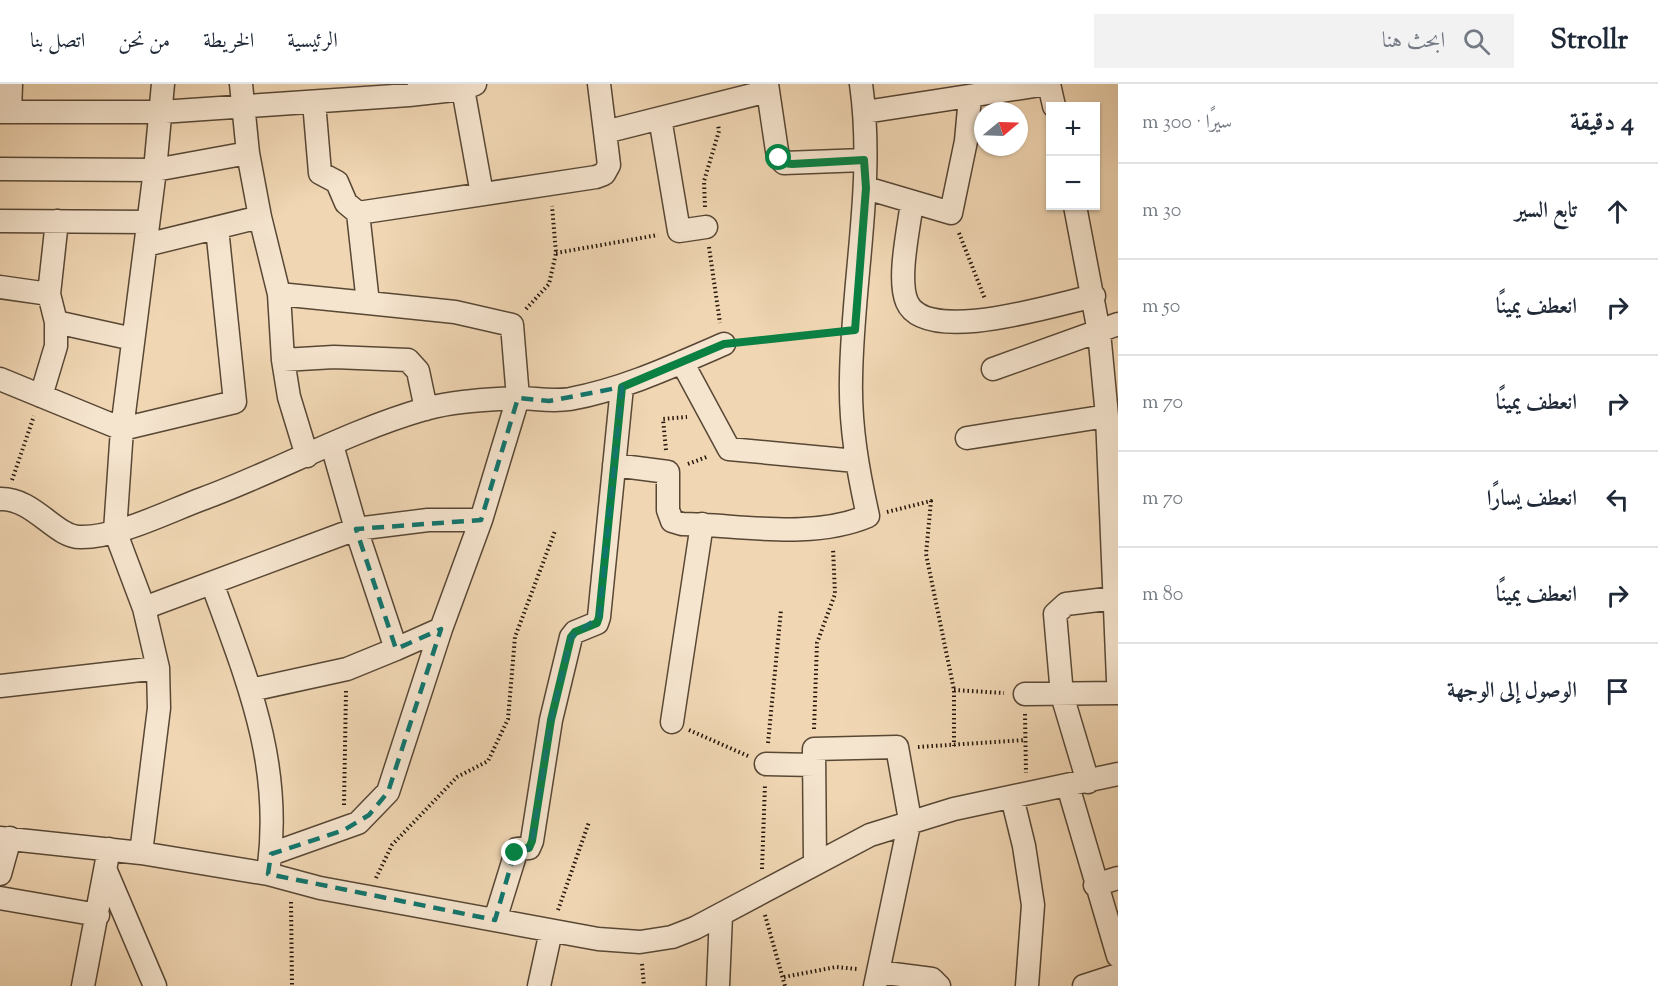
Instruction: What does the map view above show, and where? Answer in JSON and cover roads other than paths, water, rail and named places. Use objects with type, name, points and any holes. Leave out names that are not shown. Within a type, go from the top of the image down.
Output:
[{"type":"street","points":[[11,84],[5,112],[161,112],[242,95],[314,102],[348,92],[469,86],[482,194]]},
{"type":"street","points":[[141,853],[159,708],[158,668],[144,608],[115,531],[122,429],[155,170],[163,84]]},
{"type":"street","points":[[358,213],[604,174],[609,165],[599,84]]},
{"type":"street","points":[[614,465],[668,472],[670,517],[682,524],[789,528],[832,526],[851,523],[868,516],[856,461],[850,381],[866,188],[865,112],[861,84]]},
{"type":"street","points":[[865,112],[1048,84],[1053,102]]},
{"type":"street","points":[[604,132],[660,118],[713,94],[767,88],[777,151],[784,163],[864,160]]},
{"type":"street","points":[[242,95],[248,153],[260,218],[279,294],[283,360],[289,397],[307,456]]},
{"type":"street","points":[[866,188],[951,213],[966,141],[970,97]]},
{"type":"street","points":[[314,102],[320,173],[337,182],[346,203],[358,213],[368,303]]},
{"type":"street","points":[[660,118],[679,231],[706,227]]},
{"type":"street","points":[[0,169],[155,170],[248,153]]},
{"type":"street","points":[[912,202],[903,279],[907,302],[914,312],[925,319],[941,321],[993,319],[1094,296]]},
{"type":"street","points":[[1076,210],[1094,296],[1109,328],[1107,416],[1113,454],[1114,598],[1118,680]]},
{"type":"street","points":[[146,245],[260,218]]},
{"type":"street","points":[[0,221],[148,222]]},
{"type":"street","points":[[41,396],[56,346],[56,322],[49,294],[57,222]]},
{"type":"street","points":[[0,379],[122,429],[235,402],[217,228]]},
{"type":"street","points":[[0,287],[49,294]]},
{"type":"street","points":[[0,874],[5,838],[270,864],[344,830],[369,815],[388,792],[441,629],[481,520],[518,398],[512,325],[455,312],[279,294]]},
{"type":"street","points":[[56,322],[133,339]]},
{"type":"street","points":[[993,369],[1109,328]]},
{"type":"street","points":[[3,499],[36,510],[71,536],[90,536],[115,531],[232,488],[332,445],[426,409],[447,404],[518,398],[549,401],[622,387],[724,344]]},
{"type":"street","points":[[283,360],[334,357],[408,360],[418,370],[426,409]]},
{"type":"street","points":[[682,362],[729,449],[856,461]]},
{"type":"street","points":[[495,920],[517,849],[529,848],[532,841],[551,720],[571,637],[575,632],[597,623],[599,617],[622,387]]},
{"type":"street","points":[[967,438],[1107,416]]},
{"type":"street","points":[[332,445],[356,530],[396,649]]},
{"type":"street","points":[[144,608],[356,530],[428,520],[481,520]]},
{"type":"street","points":[[672,722],[702,524]]},
{"type":"street","points":[[212,583],[251,690],[270,770],[274,832],[270,864]]},
{"type":"street","points":[[1114,598],[1066,604],[1058,609],[1055,620],[1062,696],[1095,885],[1118,956]]},
{"type":"street","points":[[251,690],[347,669],[441,629]]},
{"type":"street","points":[[0,686],[158,668]]},
{"type":"street","points":[[1025,694],[1062,696],[1118,693]]},
{"type":"street","points":[[766,764],[897,747],[910,820],[877,979],[932,979],[939,986]]},
{"type":"street","points":[[814,757],[815,862]]},
{"type":"street","points":[[270,864],[291,880],[366,897],[551,931],[640,942],[672,937],[721,915],[815,862],[870,835],[910,820],[1118,774]]},
{"type":"street","points":[[1020,796],[1032,905],[1027,986]]},
{"type":"street","points":[[83,986],[110,849]]},
{"type":"street","points":[[105,871],[155,986]]},
{"type":"street","points":[[1095,885],[1118,878]]},
{"type":"street","points":[[0,898],[98,915]]},
{"type":"street","points":[[718,986],[721,915]]},
{"type":"street","points":[[539,986],[551,931]]},
{"type":"street","points":[[1084,986],[1118,975]]}]
